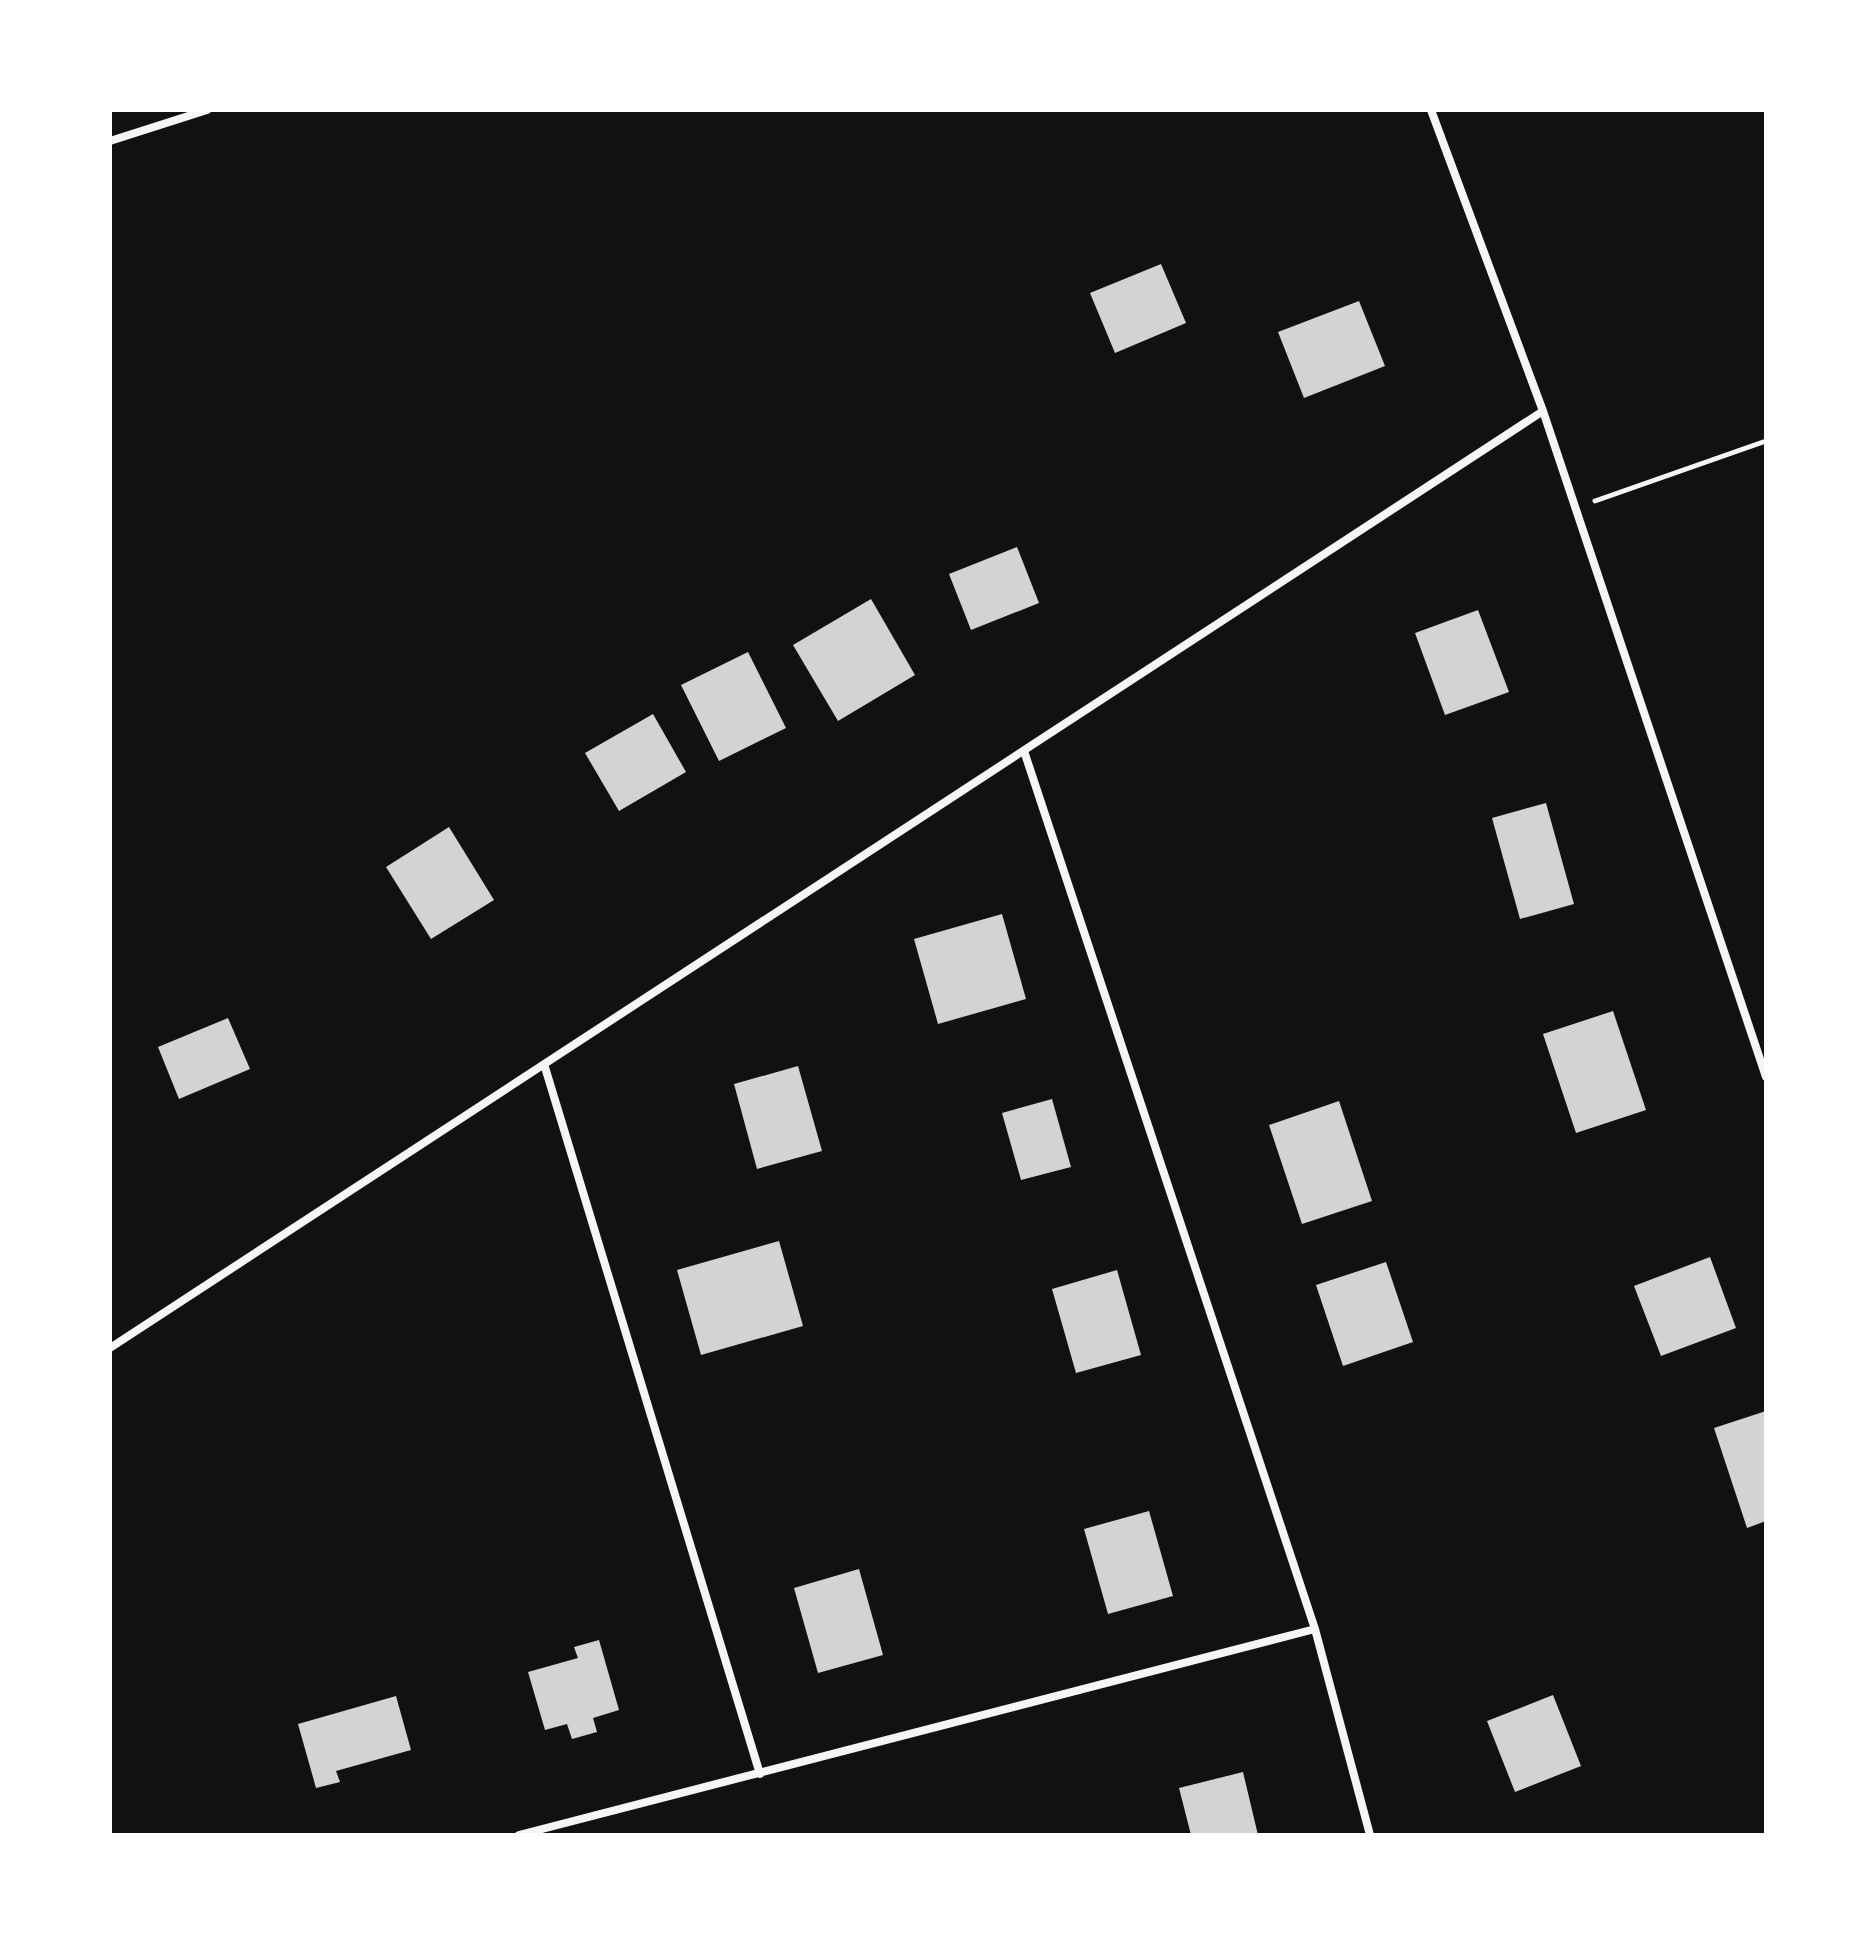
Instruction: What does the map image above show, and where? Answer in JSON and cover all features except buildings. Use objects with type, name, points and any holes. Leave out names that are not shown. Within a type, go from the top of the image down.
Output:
[{"type":"street","points":[[110,141],[207,110]]},
{"type":"street","points":[[1431,110],[1543,411],[1766,1077]]},
{"type":"street","points":[[110,1348],[1543,411]]},
{"type":"street","points":[[1024,751],[1315,1629],[1370,1835]]},
{"type":"street","points":[[544,1064],[760,1774]]},
{"type":"street","points":[[519,1835],[1315,1629]]},
{"type":"path","points":[[1576,508],[1766,441]]}]
